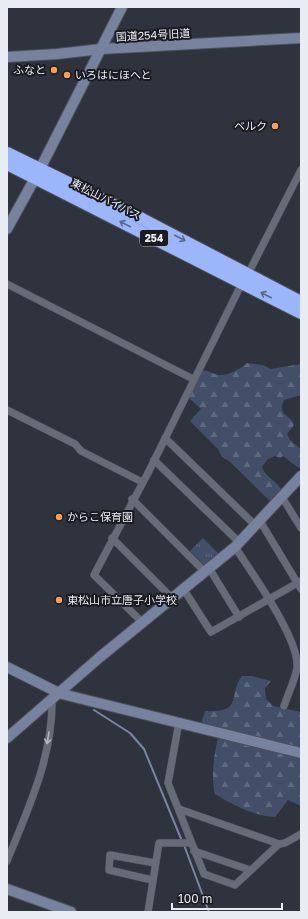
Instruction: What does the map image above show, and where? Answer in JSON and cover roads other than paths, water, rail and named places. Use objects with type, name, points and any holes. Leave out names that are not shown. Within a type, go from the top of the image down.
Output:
[{"type":"highway","name":"東松山バイパス","points":[[7,152],[38,174],[245,278],[301,302]]},
{"type":"highway","name":"東松山バイパス","points":[[7,164],[38,174]]},
{"type":"highway","name":"東松山バイパス","points":[[245,278],[301,313]]},
{"type":"street","points":[[7,229],[38,174],[122,7]]},
{"type":"street","name":"国道254号旧道","points":[[7,57],[57,54],[102,49],[301,38]]},
{"type":"street","points":[[143,623],[94,575],[301,170]]},
{"type":"street","points":[[7,284],[193,379]]},
{"type":"street","points":[[7,410],[75,444],[82,451],[142,482]]},
{"type":"street","points":[[165,438],[257,523],[300,585],[268,600],[211,632],[184,590]]},
{"type":"street","points":[[154,460],[237,545],[292,643],[299,669],[284,706]]},
{"type":"street","points":[[7,738],[237,545],[301,476]]},
{"type":"street","points":[[282,497],[301,528]]},
{"type":"street","points":[[132,499],[207,569],[239,617]]},
{"type":"street","points":[[112,538],[173,599]]},
{"type":"street","points":[[7,667],[56,696],[179,722],[301,753]]},
{"type":"street","points":[[7,861],[40,778],[49,739],[56,696]]},
{"type":"street","points":[[179,722],[168,783],[179,809],[190,843],[204,874],[235,885],[279,844]]},
{"type":"street","points":[[179,809],[279,844],[285,843],[301,834]]},
{"type":"street","points":[[148,912],[159,843],[190,843]]},
{"type":"street","points":[[194,851],[250,870]]},
{"type":"street","points":[[152,880],[109,870],[110,855],[155,863]]},
{"type":"street","points":[[7,888],[71,912]]},
{"type":"waterway","points":[[94,710],[130,733],[144,749],[182,841]]},
{"type":"waterway","points":[[184,845],[209,912]]},
{"type":"place","name":"ふなと","points":[[54,70]]},
{"type":"place","name":"いろはにほへと","points":[[67,75]]},
{"type":"place","name":"ベルク","points":[[275,126]]},
{"type":"place","name":"からこ保育園","points":[[59,517]]},
{"type":"place","name":"東松山市立唐子小学校","points":[[59,600]]}]
